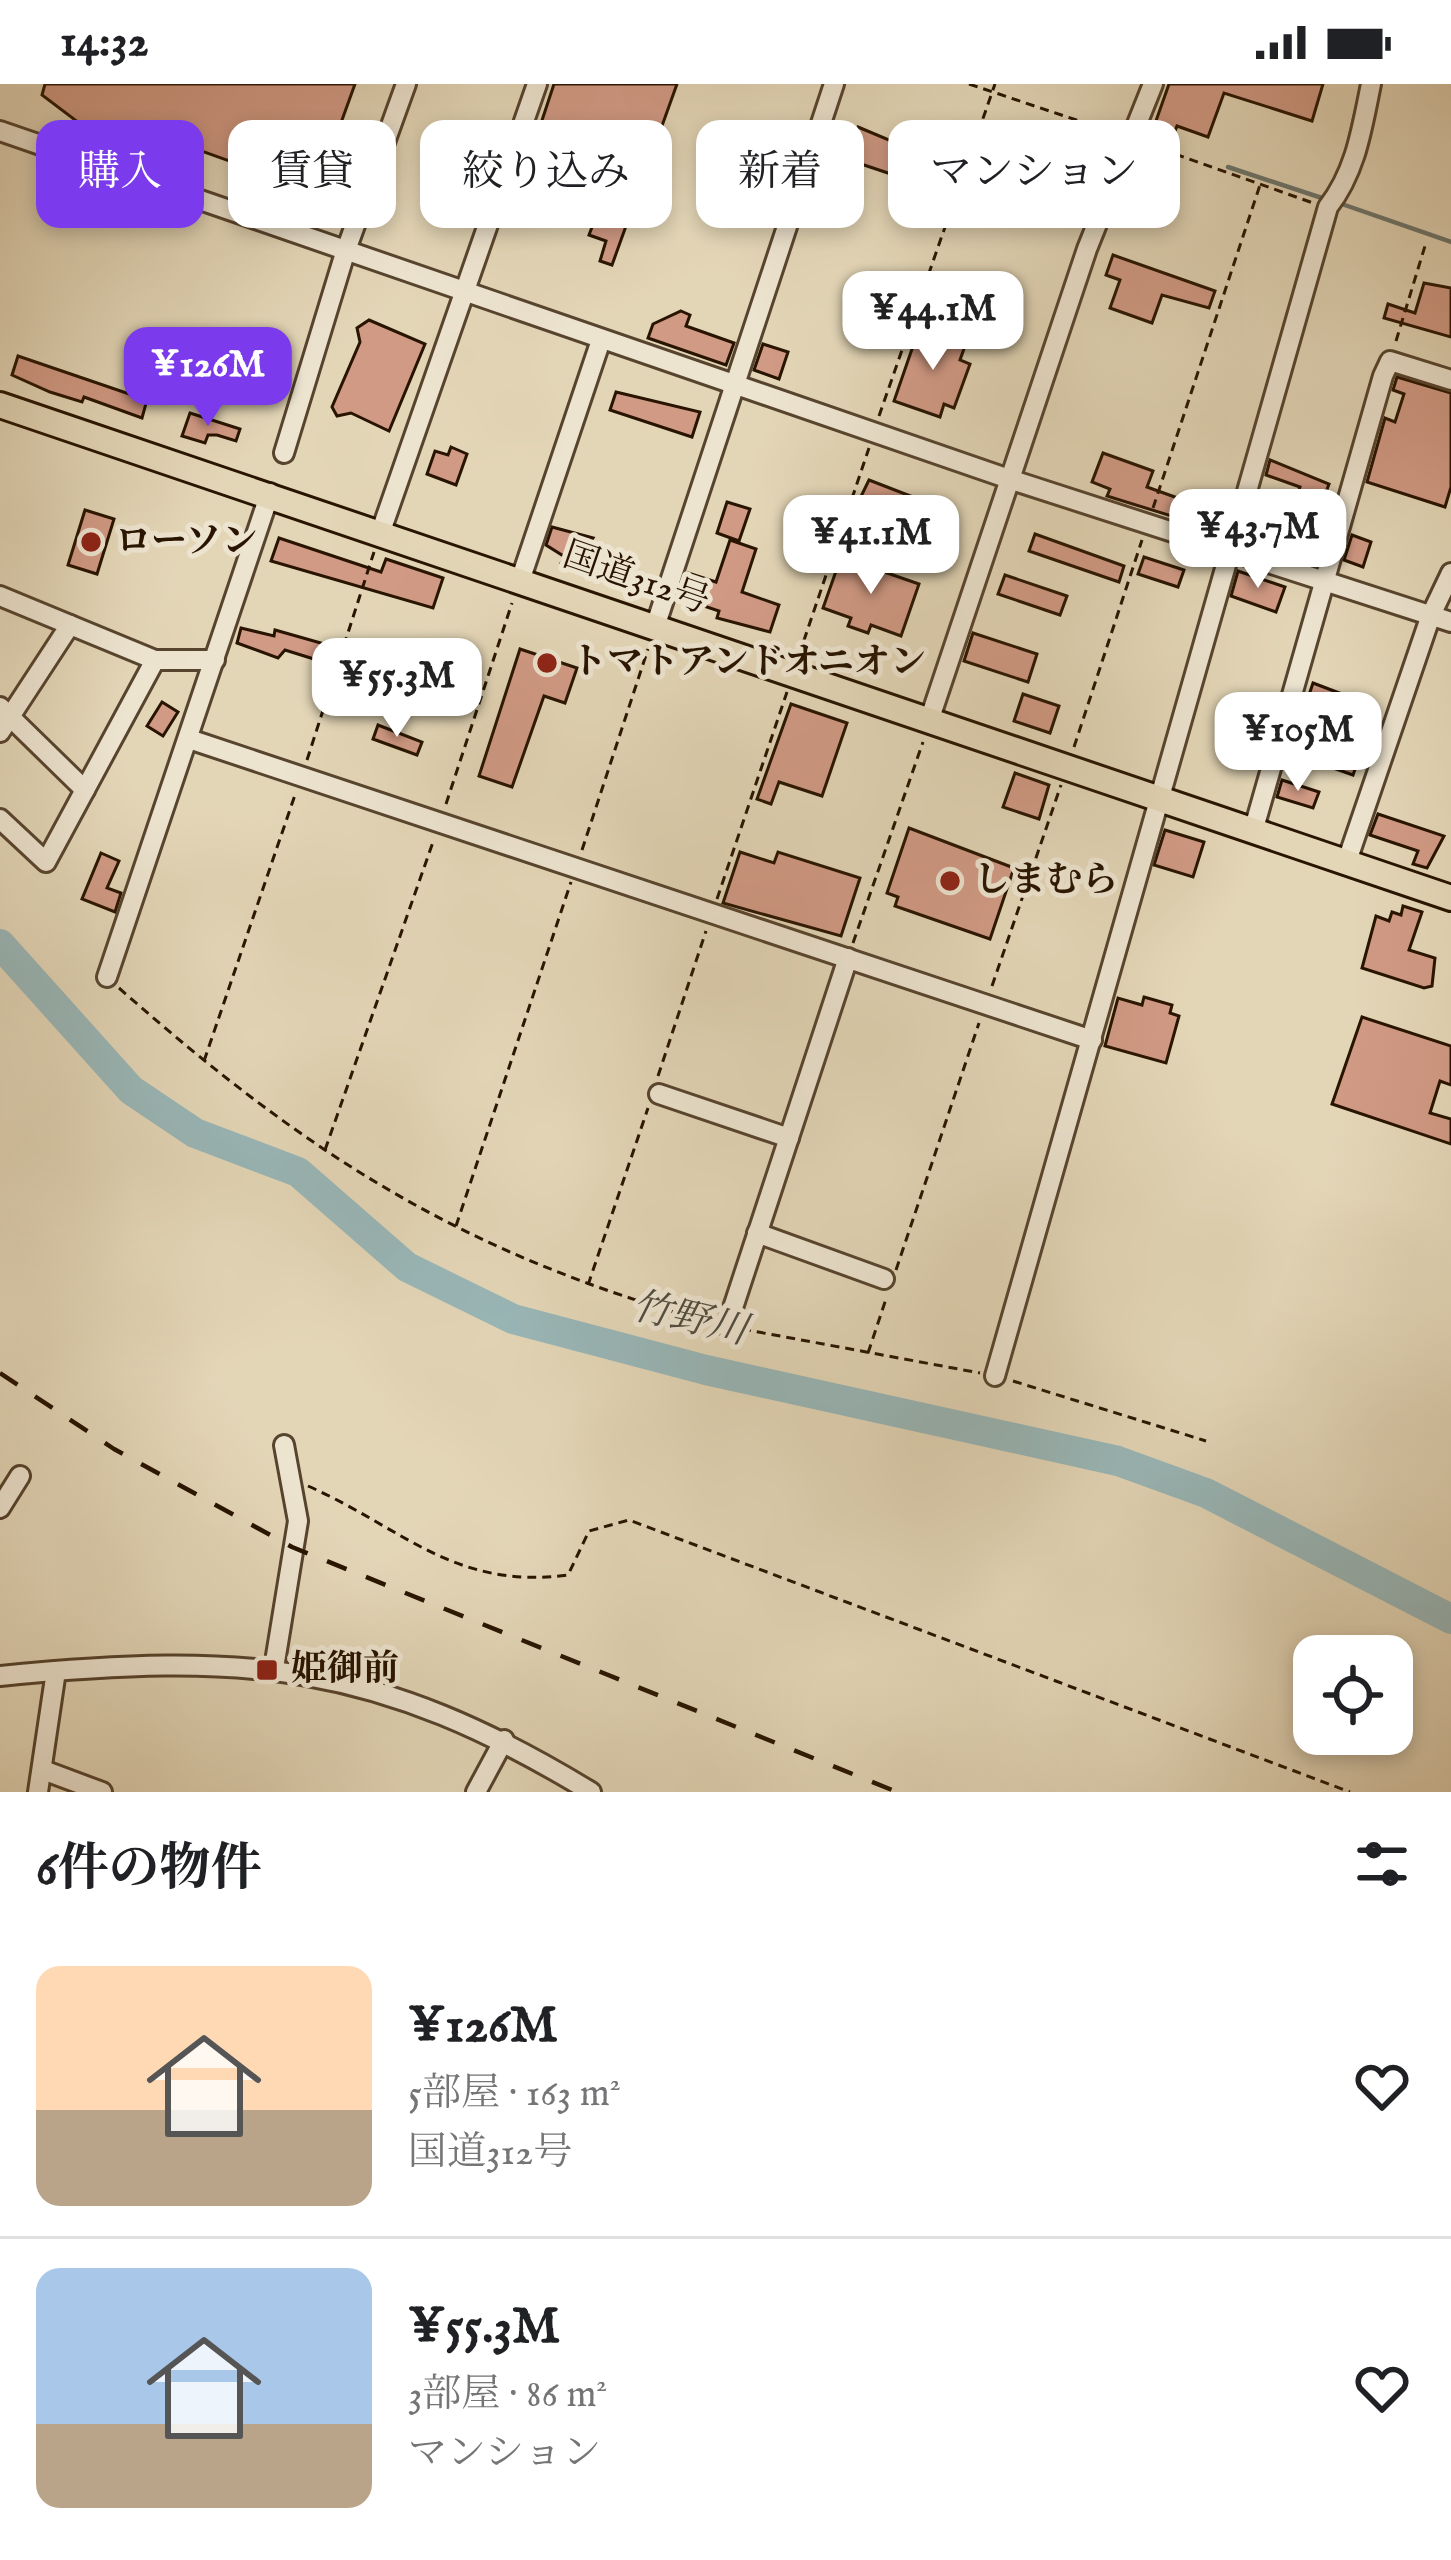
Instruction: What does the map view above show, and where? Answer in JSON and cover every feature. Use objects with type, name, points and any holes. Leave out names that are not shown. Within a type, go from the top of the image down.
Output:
[{"type":"highway","name":"国道312号","points":[[0,405],[794,670],[1451,898]]},
{"type":"street","points":[[284,453],[345,254],[406,84]]},
{"type":"street","points":[[381,531],[538,84]]},
{"type":"street","points":[[656,624],[834,84]]},
{"type":"street","points":[[1140,120],[1153,84]]},
{"type":"street","points":[[995,1376],[1328,207],[1344,187],[1371,84]]},
{"type":"street","points":[[0,131],[345,254],[1012,480],[1451,622]]},
{"type":"street","points":[[930,718],[1096,228]]},
{"type":"street","points":[[520,578],[601,340]]},
{"type":"street","points":[[1254,828],[1390,361],[1451,380]]},
{"type":"street","points":[[107,977],[270,493]]},
{"type":"street","points":[[1348,861],[1431,615],[1451,573]]},
{"type":"street","points":[[0,596],[155,661],[215,660]]},
{"type":"street","points":[[70,626],[3,719],[85,790]]},
{"type":"street","points":[[0,819],[46,862],[155,661]]},
{"type":"street","points":[[189,739],[1092,1040]]},
{"type":"street","points":[[727,1326],[848,958]]},
{"type":"street","points":[[659,1094],[789,1138]]},
{"type":"street","points":[[757,1234],[884,1279]]},
{"type":"street","points":[[274,1668],[298,1521],[284,1445]]},
{"type":"street","points":[[0,1508],[20,1476]]},
{"type":"street","points":[[0,1676],[205,1662],[274,1668],[421,1703],[504,1740],[591,1792]]},
{"type":"street","points":[[38,1792],[56,1671]]},
{"type":"street","points":[[476,1792],[504,1740]]},
{"type":"street","points":[[43,1770],[102,1792]]},
{"type":"path","points":[[969,84],[1076,120]]},
{"type":"path","points":[[589,1285],[995,84]]},
{"type":"path","points":[[1180,155],[1328,207]]},
{"type":"path","points":[[1390,361],[1425,245]]},
{"type":"path","points":[[204,1063],[381,531]]},
{"type":"path","points":[[324,1153],[520,578]]},
{"type":"path","points":[[455,1228],[656,624]]},
{"type":"path","points":[[848,958],[930,718]]},
{"type":"path","points":[[107,977],[204,1063],[324,1153],[455,1228],[589,1285],[727,1326],[995,1376],[1206,1441]]},
{"type":"path","points":[[294,1480],[391,1534],[487,1577],[568,1575],[589,1531],[628,1520],[1350,1792]]},
{"type":"building","points":[[45,84],[355,84],[342,120],[228,120],[228,160],[204,152],[204,120],[75,120],[42,95]]},
{"type":"building","points":[[554,84],[677,84],[664,120],[542,120]]},
{"type":"building","points":[[1169,84],[1323,84],[1312,121],[1224,93],[1208,137],[1180,127],[1180,120],[1156,120]]},
{"type":"building","points":[[864,130],[888,140],[888,173],[864,165]]},
{"type":"building","points":[[592,228],[625,228],[612,265],[600,261],[606,241],[589,235]]},
{"type":"building","points":[[1113,255],[1215,291],[1209,308],[1162,295],[1152,323],[1110,308],[1120,280],[1106,275]]},
{"type":"building","points":[[1424,283],[1451,288],[1451,337],[1384,318],[1388,304],[1415,313]]},
{"type":"building","points":[[681,311],[690,315],[686,326],[734,343],[726,365],[648,338],[653,324]]},
{"type":"building","points":[[369,320],[425,344],[389,431],[351,413],[337,416],[332,407],[360,342],[357,328]]},
{"type":"building","points":[[921,323],[965,346],[960,360],[970,364],[954,408],[944,404],[940,417],[894,401]]},
{"type":"building","points":[[763,344],[788,352],[779,379],[754,370]]},
{"type":"building","points":[[18,356],[147,400],[142,418],[84,397],[82,402],[50,392],[12,375]]},
{"type":"building","points":[[1397,377],[1451,393],[1451,487],[1445,507],[1367,482],[1385,418],[1395,422],[1404,394],[1393,390]]},
{"type":"building","points":[[616,392],[700,412],[692,437],[610,410]]},
{"type":"building","points":[[190,413],[240,429],[236,441],[208,435],[205,443],[182,436]]},
{"type":"building","points":[[451,447],[467,454],[456,485],[427,474],[435,451],[448,455]]},
{"type":"building","points":[[1103,453],[1153,471],[1147,487],[1200,506],[1194,523],[1107,496],[1110,489],[1092,482]]},
{"type":"building","points":[[1270,460],[1329,484],[1320,508],[1296,499],[1300,487],[1266,475]]},
{"type":"building","points":[[869,480],[918,499],[908,529],[853,513]]},
{"type":"building","points":[[727,502],[750,509],[739,541],[717,533]]},
{"type":"building","name":"ローソン","points":[[85,510],[114,519],[97,574],[68,565]]},
{"type":"building","points":[[552,527],[593,538],[571,570],[561,563],[565,557],[546,545]]},
{"type":"building","points":[[1295,531],[1318,539],[1309,562],[1287,555]]},
{"type":"building","points":[[1035,534],[1124,566],[1119,582],[1029,551]]},
{"type":"building","points":[[1352,535],[1371,542],[1363,567],[1344,560]]},
{"type":"building","points":[[279,538],[381,572],[386,559],[443,578],[433,608],[271,561]]},
{"type":"building","points":[[730,540],[756,549],[742,592],[779,605],[770,632],[717,618],[719,611],[680,598],[688,573],[716,582]]},
{"type":"building","points":[[841,557],[919,584],[901,636],[871,625],[868,633],[848,626],[851,618],[823,608]]},
{"type":"building","points":[[1144,557],[1184,570],[1178,587],[1138,574]]},
{"type":"building","points":[[1238,571],[1285,587],[1276,612],[1231,596]]},
{"type":"building","points":[[1005,575],[1067,596],[1060,615],[998,594]]},
{"type":"building","points":[[241,628],[274,636],[275,630],[335,647],[330,664],[285,650],[278,658],[237,643]]},
{"type":"building","points":[[973,633],[1037,654],[1028,682],[964,661]]},
{"type":"building","points":[[520,649],[577,668],[565,703],[544,696],[512,787],[479,776]]},
{"type":"building","points":[[1313,683],[1355,699],[1347,722],[1304,710]]},
{"type":"building","points":[[1023,694],[1059,706],[1050,733],[1014,721]]},
{"type":"building","points":[[162,702],[178,712],[163,736],[147,726]]},
{"type":"building","points":[[791,704],[847,723],[822,796],[779,782],[771,804],[757,799]]},
{"type":"building","points":[[378,725],[422,742],[417,755],[373,739]]},
{"type":"building","points":[[1345,743],[1362,749],[1353,775],[1336,769]]},
{"type":"building","points":[[1015,773],[1049,785],[1039,819],[1003,807]]},
{"type":"building","points":[[1282,780],[1319,792],[1313,808],[1277,797]]},
{"type":"building","points":[[1378,814],[1444,836],[1427,868],[1413,864],[1418,851],[1370,835]]},
{"type":"building","name":"しまむら","points":[[909,828],[1014,868],[990,939],[895,906],[898,897],[887,893]]},
{"type":"building","points":[[1165,830],[1204,842],[1193,877],[1154,865]]},
{"type":"building","points":[[740,852],[774,863],[778,852],[860,878],[841,936],[723,903]]},
{"type":"building","points":[[101,853],[119,861],[107,888],[121,893],[115,912],[82,899]]},
{"type":"building","points":[[1403,906],[1422,912],[1409,950],[1435,958],[1432,986],[1424,988],[1362,968],[1376,916],[1389,921],[1392,912],[1401,915]]},
{"type":"building","points":[[1144,997],[1172,1005],[1170,1013],[1179,1016],[1166,1063],[1105,1046],[1118,998],[1142,1005]]},
{"type":"building","points":[[1362,1017],[1451,1046],[1451,1085],[1440,1081],[1430,1113],[1451,1119],[1451,1144],[1332,1104]]},
{"type":"waterway","points":[[1347,149],[1362,84]]},
{"type":"waterway","points":[[1228,167],[1325,199]]},
{"type":"waterway","points":[[1339,203],[1451,242]]},
{"type":"waterway","name":"竹野川","points":[[0,944],[131,1090],[195,1133],[298,1172],[407,1267],[513,1319],[706,1370],[1118,1461],[1206,1493],[1451,1619]]},
{"type":"railway","points":[[0,1373],[114,1449],[292,1547],[897,1792]]},
{"type":"place","name":"ローソン","points":[[91,542]]},
{"type":"place","name":"トマトアンドオニオン","points":[[547,663]]},
{"type":"place","name":"しまむら","points":[[950,881]]},
{"type":"place","name":"姫御前","points":[[267,1670]]}]
